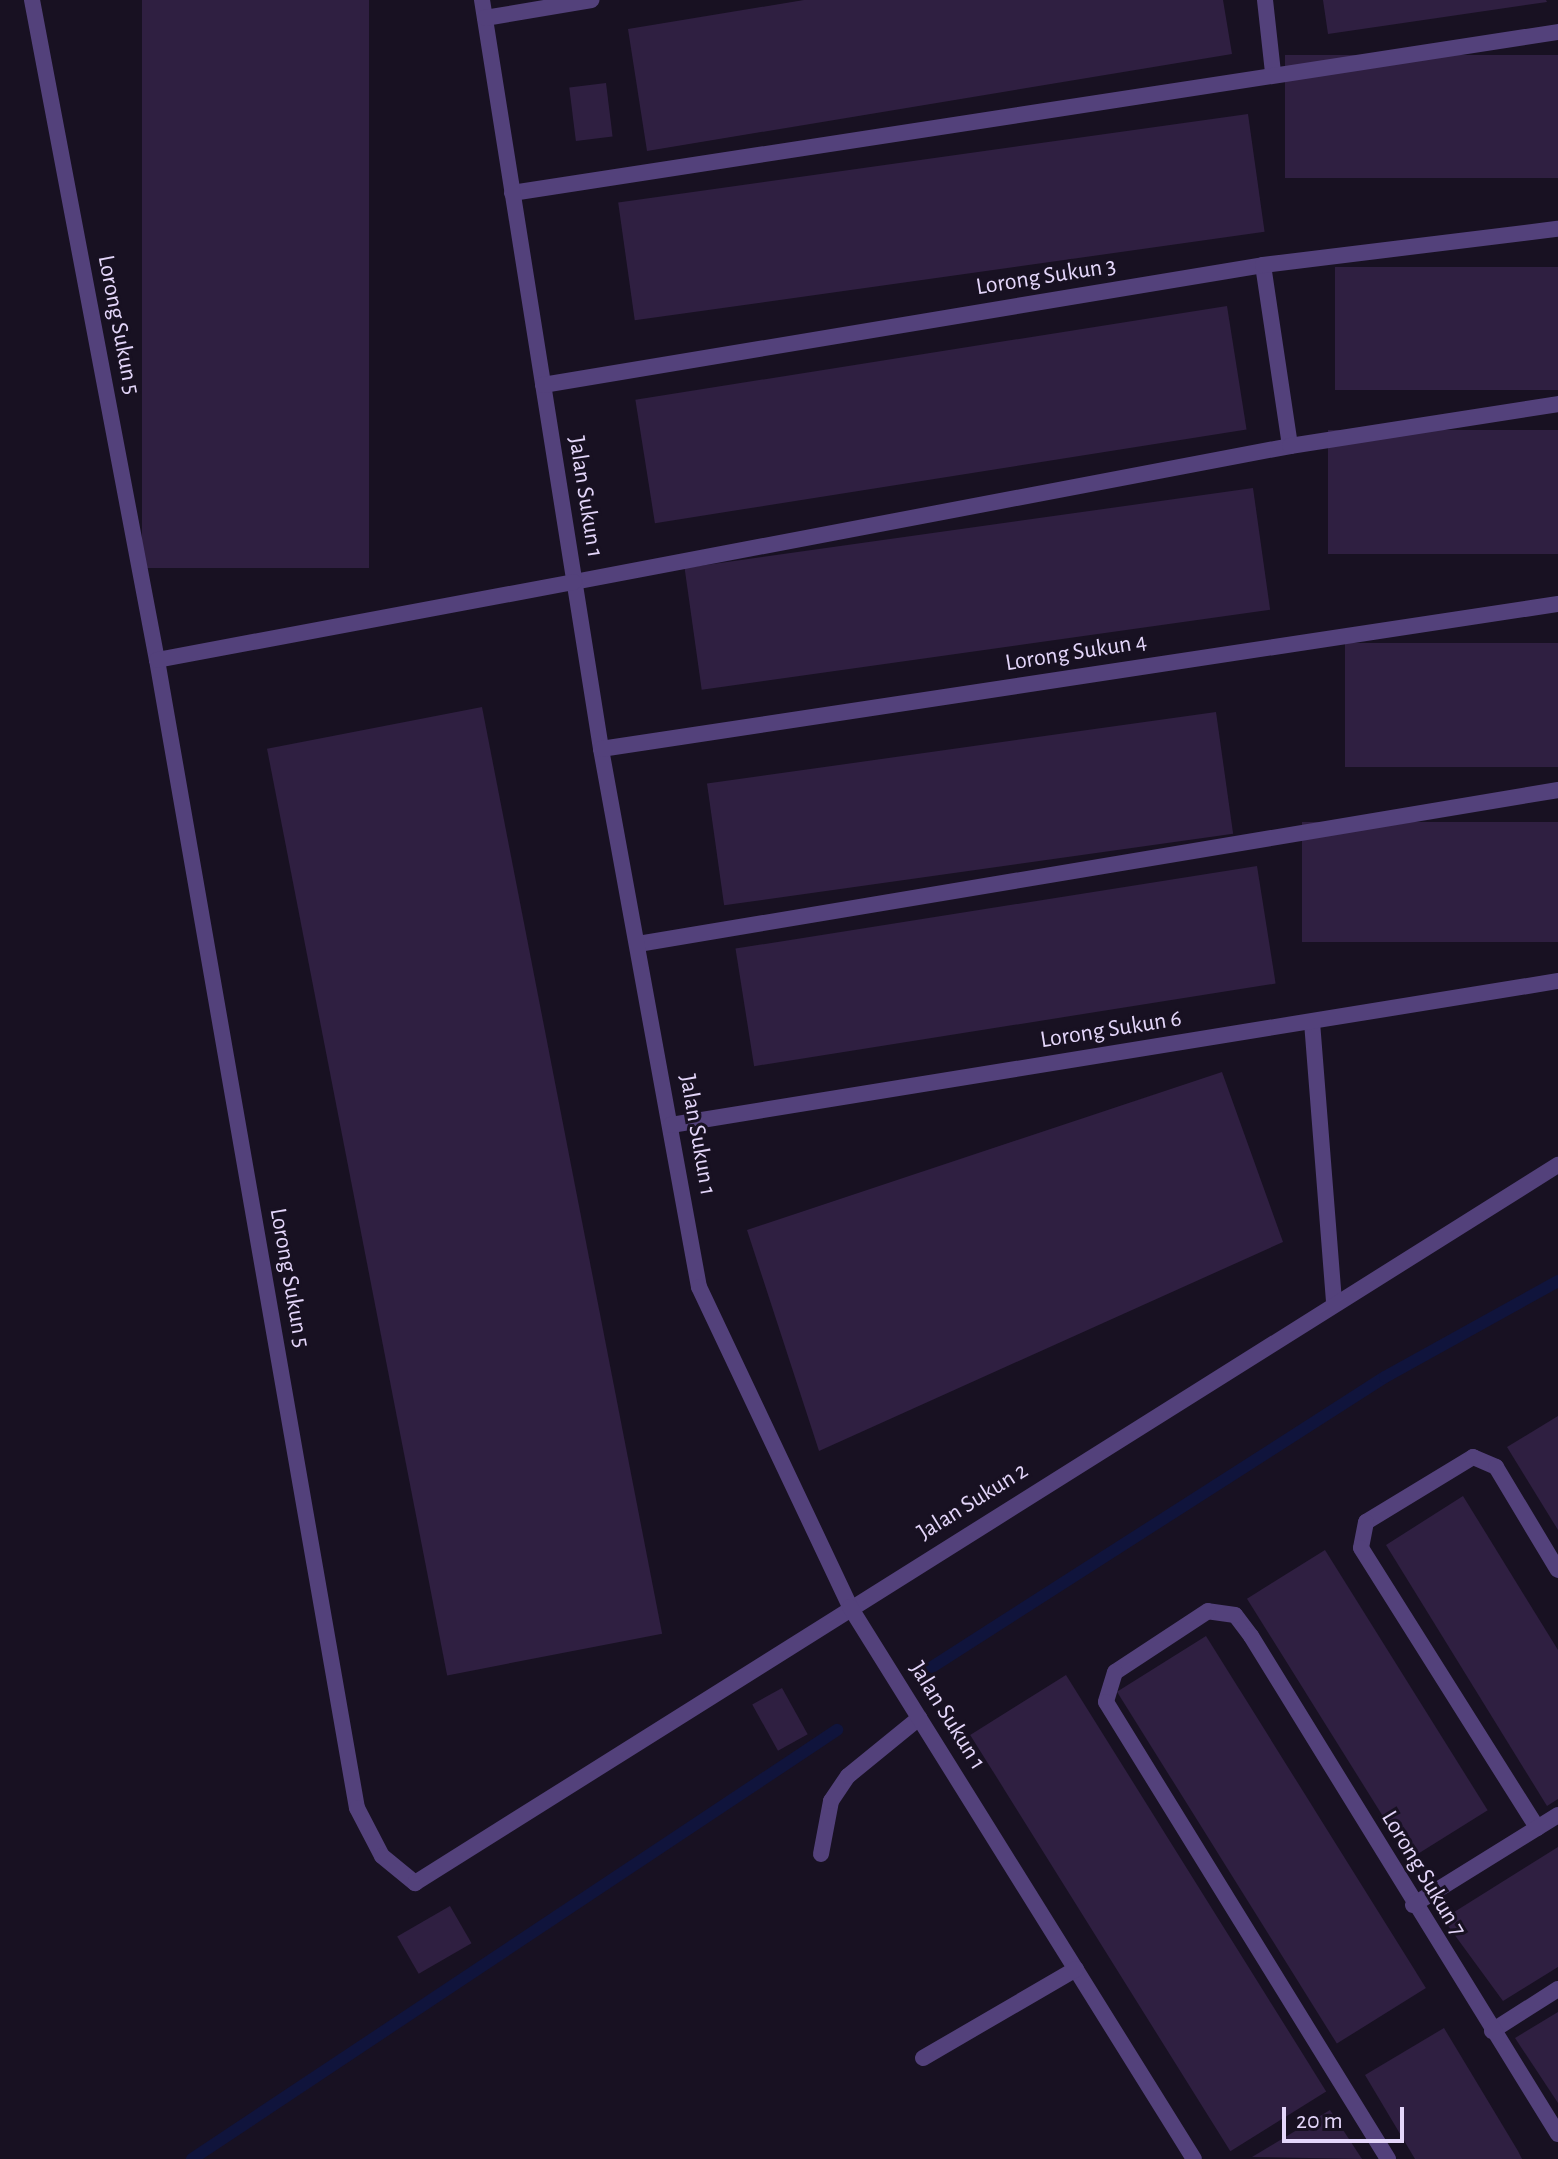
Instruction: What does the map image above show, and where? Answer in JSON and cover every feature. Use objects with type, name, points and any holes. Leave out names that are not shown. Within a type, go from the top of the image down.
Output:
[{"type":"street","name":"Lorong Sukun 5","points":[[32,0],[157,660],[357,1808],[382,1856],[415,1883]]},
{"type":"street","name":"Jalan Sukun 1","points":[[482,0],[601,749],[699,1287],[850,1607],[1194,2159]]},
{"type":"street","points":[[485,18],[591,0]]},
{"type":"street","points":[[1265,0],[1273,72]]},
{"type":"street","points":[[512,193],[1273,72],[1558,32]]},
{"type":"street","name":"Lorong Sukun 3","points":[[543,385],[1263,265],[1558,229]]},
{"type":"street","points":[[1263,265],[1290,446]]},
{"type":"street","points":[[157,660],[1290,446],[1558,404]]},
{"type":"street","name":"Lorong Sukun 4","points":[[601,749],[1558,604]]},
{"type":"street","points":[[638,944],[1558,790]]},
{"type":"street","name":"Lorong Sukun 6","points":[[671,1125],[1558,981]]},
{"type":"street","points":[[1312,1022],[1334,1303]]},
{"type":"street","name":"Jalan Sukun 2","points":[[415,1883],[1558,1165]]},
{"type":"street","points":[[1537,1828],[1361,1548],[1366,1522],[1473,1457],[1496,1467],[1558,1570]]},
{"type":"street","name":"Lorong Sukun 7","points":[[1388,2159],[1106,1702],[1115,1672],[1208,1611],[1235,1615],[1251,1636],[1413,1905],[1558,2134]]},
{"type":"street","points":[[821,1854],[831,1801],[848,1776],[919,1718]]},
{"type":"street","points":[[1413,1905],[1558,1815]]},
{"type":"street","points":[[923,2058],[1076,1969]]},
{"type":"street","points":[[1492,2031],[1558,1989]]},
{"type":"building","points":[[142,0],[369,0],[369,568],[142,568]]},
{"type":"building","points":[[804,0],[1223,0],[1232,54],[647,151],[628,29]]},
{"type":"building","points":[[1323,0],[1546,0],[1547,2],[1328,34]]},
{"type":"building","points":[[1285,55],[1558,55],[1558,178],[1285,178]]},
{"type":"building","points":[[606,83],[613,137],[576,141],[569,88]]},
{"type":"building","points":[[1248,114],[1265,232],[635,320],[618,203]]},
{"type":"building","points":[[1335,267],[1558,267],[1558,390],[1335,390]]},
{"type":"building","points":[[1227,306],[1247,429],[655,523],[635,400]]},
{"type":"building","points":[[1328,430],[1558,430],[1558,554],[1328,554]]},
{"type":"building","points":[[1253,488],[1270,610],[702,690],[685,568]]},
{"type":"building","points":[[1345,643],[1558,643],[1558,767],[1345,767]]},
{"type":"building","points":[[482,707],[662,1634],[447,1675],[267,749]]},
{"type":"building","points":[[1216,712],[1233,834],[724,905],[707,784]]},
{"type":"building","points":[[1302,822],[1558,822],[1558,942],[1302,942]]},
{"type":"building","points":[[1257,866],[1276,984],[754,1066],[736,949]]},
{"type":"building","points":[[1222,1072],[1283,1242],[819,1451],[747,1230]]},
{"type":"building","points":[[1558,1416],[1558,1530],[1507,1447]]},
{"type":"building","points":[[1463,1496],[1558,1650],[1558,1799],[1547,1806],[1386,1545]]},
{"type":"building","points":[[1325,1550],[1488,1810],[1410,1859],[1247,1599]]},
{"type":"building","points":[[1206,1636],[1426,1988],[1337,2044],[1117,1692]]},
{"type":"building","points":[[1066,1675],[1326,2091],[1230,2151],[970,1735]]},
{"type":"building","points":[[782,1688],[808,1734],[778,1751],[752,1704]]},
{"type":"building","points":[[1558,1847],[1558,1967],[1503,2001],[1443,1919]]},
{"type":"building","points":[[450,1906],[472,1943],[419,1974],[397,1936]]},
{"type":"building","points":[[1558,2012],[1558,2103],[1515,2038]]},
{"type":"building","points":[[1444,2028],[1522,2159],[1415,2159],[1365,2075]]},
{"type":"building","points":[[1330,2110],[1362,2159],[1252,2157]]},
{"type":"waterway","points":[[932,1667],[1385,1377],[1558,1281]]},
{"type":"waterway","points":[[192,2159],[837,1730]]}]
